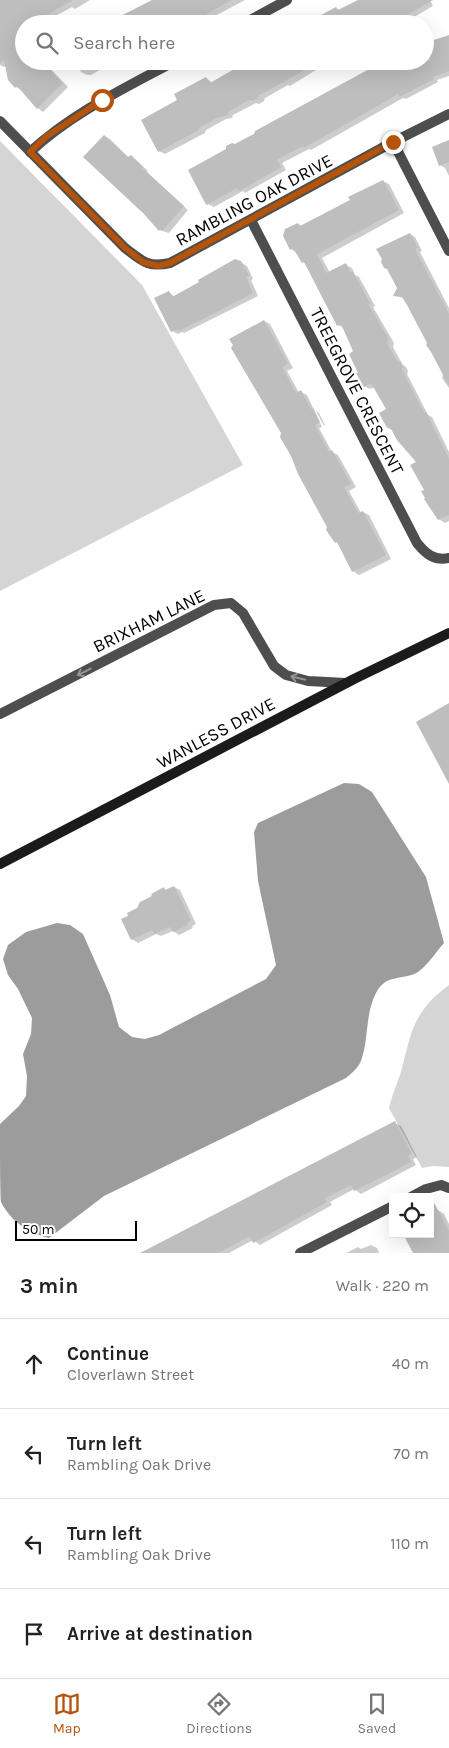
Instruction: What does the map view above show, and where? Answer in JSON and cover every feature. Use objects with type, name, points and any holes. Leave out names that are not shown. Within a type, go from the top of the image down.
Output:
[{"type":"main road","name":"WANLESS DRIVE","points":[[0,864],[346,683],[449,633]]},
{"type":"street","points":[[260,15],[287,0]]},
{"type":"street","points":[[30,152],[47,136],[102,100],[158,70]]},
{"type":"street","name":"RAMBLING OAK DRIVE","points":[[0,121],[125,248],[143,262],[158,266],[170,263],[393,142],[449,114]]},
{"type":"street","points":[[393,142],[449,251]]},
{"type":"street","name":"TREEGROVE CRESCENT","points":[[251,220],[417,543],[427,554],[439,560],[449,558]]},
{"type":"street","name":"BRIXHAM LANE","points":[[0,714],[214,605],[231,603],[243,613],[274,666],[286,675],[308,681],[346,683]]},
{"type":"street","points":[[418,1193],[441,1185],[449,1188]]},
{"type":"street","points":[[300,1253],[389,1208]]},
{"type":"shaded area","points":[[0,141],[142,285],[243,465],[0,591]]},
{"type":"shaded area","points":[[344,783],[359,784],[372,792],[426,877],[444,943],[429,962],[418,972],[390,980],[380,987],[370,1009],[363,1053],[358,1066],[346,1078],[104,1196],[49,1238],[21,1226],[1,1202],[0,1124],[19,1106],[26,1096],[27,1076],[23,1054],[31,1034],[32,1018],[18,989],[8,975],[3,959],[8,945],[26,932],[57,923],[70,925],[83,934],[110,995],[119,1027],[132,1037],[145,1039],[159,1035],[266,979],[276,965],[258,881],[254,832],[258,823]]},
{"type":"shaded area","points":[[449,985],[449,1167],[433,1166],[422,1168],[389,1108],[415,1024],[429,1002]]},
{"type":"building","points":[[0,0],[73,0],[46,15],[15,15],[15,70],[51,70],[63,83],[37,109],[17,86],[15,88],[8,80],[4,60],[0,63]]},
{"type":"building","points":[[152,0],[232,0],[205,15],[123,15]]},
{"type":"building","points":[[358,0],[433,0],[407,15],[321,15],[336,7],[338,10]]},
{"type":"building","points":[[449,35],[449,71],[432,77],[434,79],[399,97],[398,94],[304,148],[303,146],[277,160],[281,167],[239,191],[237,188],[207,205],[205,203],[188,170],[226,149],[226,146],[232,143],[235,144],[254,134],[255,131],[367,70],[434,70],[434,40]]},
{"type":"building","points":[[233,70],[305,70],[259,95],[253,101],[249,100],[228,112],[227,115],[200,127],[199,130],[158,152],[141,120],[177,100],[174,94],[206,77],[210,83]]},
{"type":"building","points":[[104,135],[128,157],[131,155],[142,168],[184,206],[162,231],[160,229],[159,231],[144,214],[83,157]]},
{"type":"building","points":[[449,140],[449,162],[439,166],[432,147]]},
{"type":"building","points":[[383,180],[399,210],[317,254],[326,273],[346,263],[350,272],[353,272],[370,303],[368,304],[389,339],[387,343],[397,361],[403,367],[402,370],[424,413],[426,412],[449,459],[449,515],[438,520],[424,499],[421,491],[424,490],[410,465],[416,462],[397,440],[390,427],[387,428],[379,413],[386,409],[371,383],[364,387],[356,373],[358,373],[349,354],[353,351],[341,324],[337,326],[304,262],[302,263],[293,248],[290,250],[283,236],[285,229],[298,223],[300,226],[350,200],[348,197]]},
{"type":"building","points":[[410,233],[418,248],[415,249],[449,314],[449,386],[426,345],[427,343],[407,305],[402,297],[393,296],[397,288],[387,269],[384,268],[381,262],[382,259],[376,249]]},
{"type":"building","points":[[235,259],[241,261],[249,276],[246,277],[253,293],[178,331],[177,329],[171,332],[154,298],[169,291],[172,297]]},
{"type":"building","points":[[264,320],[288,364],[282,367],[296,393],[301,390],[311,409],[313,408],[320,422],[315,425],[329,452],[332,450],[351,484],[344,487],[358,513],[363,511],[386,555],[352,572],[337,542],[335,543],[326,530],[327,527],[280,437],[281,433],[231,348],[233,345],[229,339]]},
{"type":"building","points":[[449,703],[449,784],[416,722]]},
{"type":"building","points":[[174,886],[191,920],[187,923],[188,925],[173,932],[170,927],[154,934],[152,930],[131,940],[121,919],[128,916],[127,913],[137,908],[140,902],[152,896],[151,894],[164,887],[165,890]]},
{"type":"building","points":[[395,1121],[412,1154],[408,1156],[411,1162],[390,1173],[354,1191],[351,1185],[325,1198],[327,1202],[253,1243],[250,1236],[218,1253],[140,1253]]},
{"type":"building","points":[[434,1203],[449,1231],[449,1253],[413,1253],[405,1238],[434,1238]]},
{"type":"route","points":[[102,100],[47,136],[30,152],[125,248],[143,262],[158,266],[170,263],[393,142]]}]
